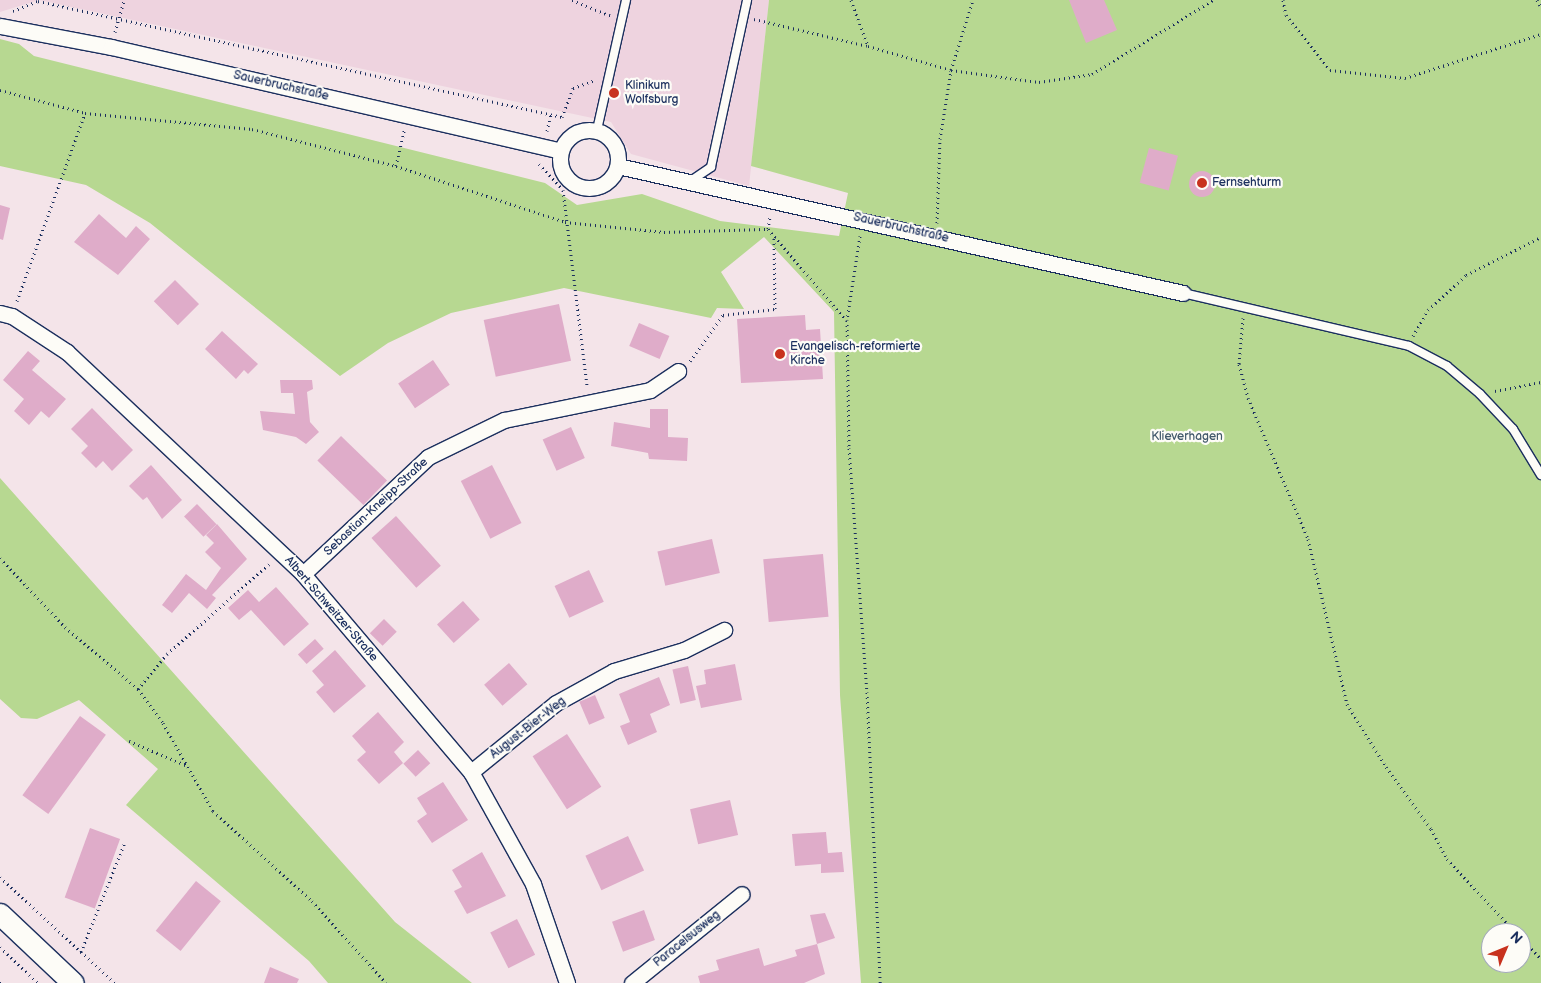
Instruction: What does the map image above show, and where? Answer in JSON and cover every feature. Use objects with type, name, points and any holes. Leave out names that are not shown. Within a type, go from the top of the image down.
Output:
[{"type":"street","name":"Sauerbruchstraße","points":[[3,20],[111,47],[560,151]]},
{"type":"street","points":[[597,130],[615,144],[618,166],[605,184],[582,188],[564,174],[560,151],[574,133],[597,130]]},
{"type":"street","name":"Sauerbruchstraße","points":[[618,166],[1183,293]]},
{"type":"street","name":"Albert-Schweitzer-Straße","points":[[6,315],[67,352],[282,553],[303,574],[471,772],[532,884],[567,983]]},
{"type":"street","name":"Sebastian-Kneipp-Straße","points":[[303,574],[428,458],[504,420],[588,399],[650,390],[678,371]]},
{"type":"street","name":"August-Bier-Weg","points":[[471,772],[556,703],[614,671],[684,650],[724,630]]},
{"type":"street","name":"Paracelsusweg","points":[[632,983],[742,894]]},
{"type":"street","points":[[0,914],[73,983]]},
{"type":"lane","points":[[597,130],[626,0]]},
{"type":"lane","points":[[687,181],[701,177],[710,168],[747,0]]},
{"type":"lane","points":[[1183,293],[1244,305],[1409,346],[1448,366],[1480,394],[1513,429],[1541,475]]},
{"type":"path","points":[[111,47],[124,0]]},
{"type":"path","points":[[572,0],[622,19]]},
{"type":"path","points":[[851,0],[868,46]]},
{"type":"path","points":[[936,236],[940,139],[951,70],[972,0]]},
{"type":"path","points":[[743,17],[868,46],[951,70],[1038,82],[1092,74],[1213,0]]},
{"type":"path","points":[[1283,0],[1286,15],[1330,70],[1405,78],[1541,34]]},
{"type":"path","points":[[1537,0],[1541,6]]},
{"type":"path","points":[[3,20],[38,1],[119,17],[562,117],[572,88],[594,81],[597,72]]},
{"type":"path","points":[[608,25],[610,16]]},
{"type":"path","points":[[0,90],[86,114],[252,129],[396,166],[565,222],[664,232],[768,229]]},
{"type":"path","points":[[6,315],[86,114]]},
{"type":"path","points":[[551,114],[539,165],[563,190],[565,222],[588,399]]},
{"type":"path","points":[[396,166],[407,116]]},
{"type":"path","points":[[768,229],[775,200]]},
{"type":"path","points":[[864,220],[847,320],[849,448],[867,692],[880,983]]},
{"type":"path","points":[[768,229],[847,320]]},
{"type":"path","points":[[678,371],[700,352],[723,315],[775,309],[774,237]]},
{"type":"path","points":[[1409,346],[1428,310],[1466,275],[1541,237]]},
{"type":"path","points":[[1244,305],[1239,364],[1248,398],[1308,539],[1347,704],[1386,768],[1431,829],[1447,859],[1507,923]]},
{"type":"path","points":[[1480,394],[1541,382]]},
{"type":"path","points":[[138,689],[167,654],[282,553]]},
{"type":"path","points":[[0,558],[65,627],[138,689],[189,766],[213,810],[312,901],[386,983]]},
{"type":"path","points":[[129,741],[189,766]]},
{"type":"path","points":[[81,952],[125,842]]},
{"type":"path","points":[[0,877],[115,983]]},
{"type":"path","points":[[0,947],[37,983]]},
{"type":"path","points":[[1531,948],[1541,959]]},
{"type":"shaded area","points":[[0,0],[39,0],[0,12]]},
{"type":"shaded area","name":"Klinikum Wolfsburg","points":[[39,0],[769,0],[749,186],[631,154],[611,122]]},
{"type":"green space","name":"Klieverhagen","points":[[769,0],[1541,0],[1541,983],[861,983],[840,695],[834,312],[764,237],[721,272],[744,309],[717,308],[711,318],[564,288],[451,313],[388,343],[340,376],[150,223],[86,185],[0,166],[0,39],[19,44],[34,56],[545,183],[577,205],[642,194],[720,221],[839,236],[848,193],[751,166]]},
{"type":"green space","points":[[0,478],[395,922],[472,983],[328,983],[309,961],[126,805],[158,769],[79,700],[37,719],[21,718],[0,699]]},
{"type":"building","points":[[1069,0],[1104,0],[1117,30],[1086,43]]},
{"type":"building","points":[[1149,148],[1178,156],[1169,191],[1140,183]]},
{"type":"building","name":"Fernsehturm","points":[[1202,171],[1211,175],[1215,184],[1211,193],[1202,197],[1193,193],[1189,184],[1193,175]]},
{"type":"building","points":[[0,205],[10,208],[3,240],[0,239]]},
{"type":"building","points":[[99,214],[126,238],[136,226],[150,239],[118,275],[74,242]]},
{"type":"building","points":[[175,280],[199,304],[178,325],[154,301]]},
{"type":"building","points":[[559,304],[571,361],[496,377],[484,320]]},
{"type":"building","name":"Evangelisch-reformierte Kirche","points":[[805,315],[806,330],[820,329],[823,379],[741,383],[737,319]]},
{"type":"building","points":[[639,323],[669,336],[660,359],[629,346]]},
{"type":"building","points":[[222,331],[258,364],[248,374],[244,370],[236,379],[205,349]]},
{"type":"building","points":[[28,351],[40,361],[32,370],[66,399],[49,418],[41,411],[29,425],[14,411],[24,399],[3,380]]},
{"type":"building","points":[[433,360],[450,385],[415,408],[398,383]]},
{"type":"building","points":[[280,380],[312,380],[313,389],[307,392],[310,422],[319,432],[306,444],[296,437],[263,430],[260,411],[295,414],[293,393],[281,393]]},
{"type":"building","points":[[92,408],[133,450],[112,471],[103,461],[96,468],[81,453],[88,446],[71,429]]},
{"type":"building","points":[[650,409],[668,409],[668,437],[688,438],[687,461],[649,459],[648,453],[611,446],[614,422],[650,428]]},
{"type":"building","points":[[571,427],[585,458],[557,471],[543,440]]},
{"type":"building","points":[[341,436],[387,480],[363,505],[317,460]]},
{"type":"building","points":[[151,465],[182,500],[162,519],[147,497],[143,500],[129,486]]},
{"type":"building","points":[[492,465],[522,523],[490,539],[461,481]]},
{"type":"building","points":[[197,504],[216,524],[204,537],[184,517]]},
{"type":"building","points":[[396,516],[441,566],[416,588],[371,538]]},
{"type":"building","points":[[217,524],[247,559],[212,595],[216,598],[207,609],[189,593],[172,613],[162,605],[186,574],[206,590],[221,568],[205,552],[214,543],[206,535]]},
{"type":"building","points":[[712,539],[720,573],[665,586],[657,552]]},
{"type":"building","points":[[823,554],[828,617],[769,622],[763,559]]},
{"type":"building","points":[[589,570],[604,602],[569,618],[555,586]]},
{"type":"building","points":[[276,587],[309,624],[284,646],[251,610],[239,620],[228,608],[248,590],[259,602]]},
{"type":"building","points":[[463,601],[480,620],[454,643],[437,624]]},
{"type":"building","points":[[384,619],[397,632],[383,646],[370,633]]},
{"type":"building","points":[[315,639],[324,649],[307,664],[298,654]]},
{"type":"building","points":[[335,650],[366,686],[334,713],[316,692],[324,685],[312,671]]},
{"type":"building","points":[[509,663],[527,684],[502,706],[484,685]]},
{"type":"building","points":[[735,664],[742,700],[701,708],[696,686],[706,684],[704,670]]},
{"type":"building","points":[[688,666],[696,700],[680,704],[672,670]]},
{"type":"building","points":[[659,677],[670,705],[650,714],[657,732],[628,745],[620,726],[630,722],[619,694]]},
{"type":"building","points":[[595,695],[605,718],[589,725],[579,702]]},
{"type":"building","points":[[378,712],[404,742],[394,752],[403,763],[379,784],[357,760],[366,752],[352,736]]},
{"type":"building","points":[[80,716],[106,735],[48,814],[22,795]]},
{"type":"building","points":[[567,734],[601,787],[567,809],[533,756]]},
{"type":"building","points":[[418,750],[430,763],[416,777],[403,764]]},
{"type":"building","points":[[443,782],[468,820],[432,843],[417,821],[427,814],[417,798]]},
{"type":"building","points":[[730,800],[738,835],[698,844],[690,809]]},
{"type":"building","points":[[90,828],[120,839],[95,908],[65,898]]},
{"type":"building","points":[[826,832],[828,853],[842,852],[844,872],[821,873],[821,864],[795,866],[792,834]]},
{"type":"building","points":[[628,836],[644,870],[601,890],[585,856]]},
{"type":"building","points":[[482,852],[506,896],[467,914],[454,891],[462,887],[452,870]]},
{"type":"building","points":[[196,881],[221,901],[181,951],[156,931]]},
{"type":"building","points":[[644,910],[655,940],[623,952],[612,922]]},
{"type":"building","points":[[825,913],[835,938],[817,944],[810,915]]},
{"type":"building","points":[[517,919],[535,955],[508,968],[490,933]]},
{"type":"building","points":[[817,944],[825,974],[804,983],[700,983],[698,976],[719,970],[716,960],[759,948],[764,966],[797,956],[795,950]]},
{"type":"building","points":[[270,967],[299,979],[297,983],[264,983]]},
{"type":"place","name":"Klinikum Wolfsburg","points":[[614,93]]},
{"type":"place","name":"Fernsehturm","points":[[1202,183]]},
{"type":"place","name":"Evangelisch-reformierte Kirche","points":[[780,354]]}]
